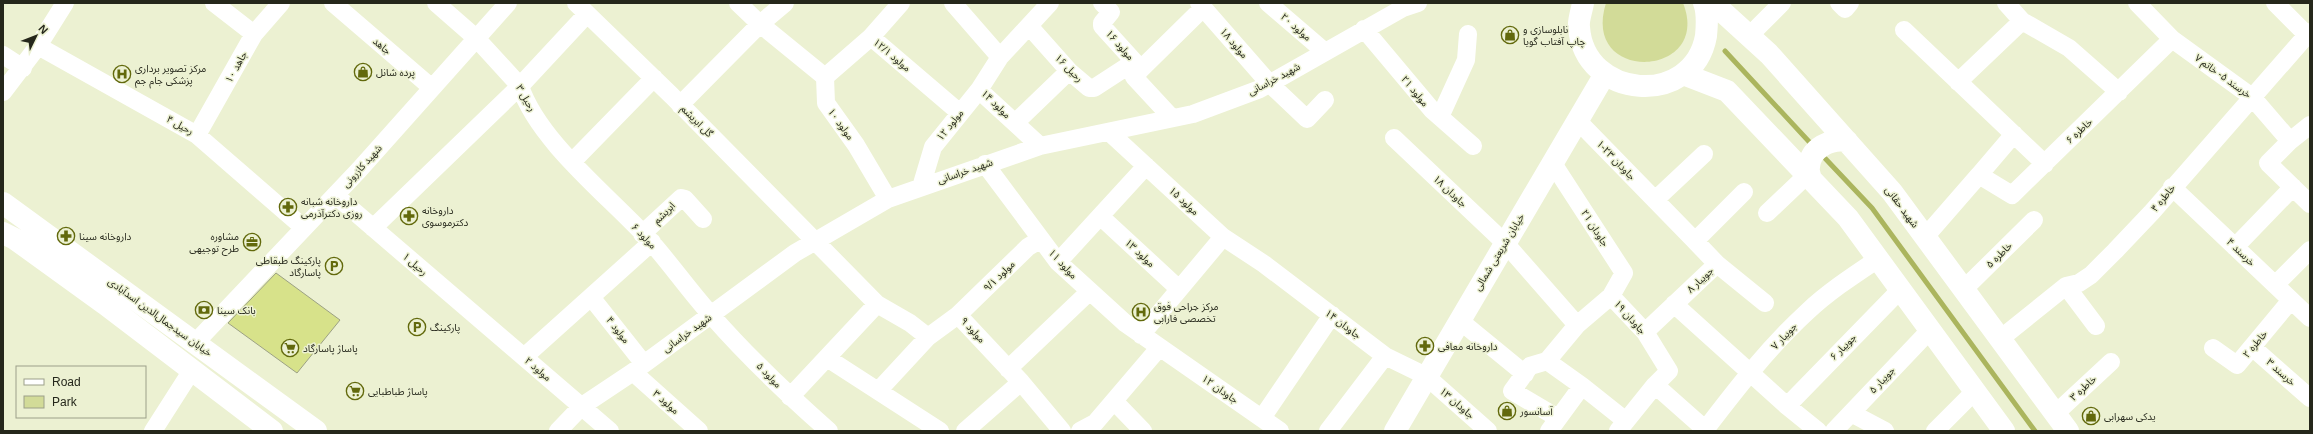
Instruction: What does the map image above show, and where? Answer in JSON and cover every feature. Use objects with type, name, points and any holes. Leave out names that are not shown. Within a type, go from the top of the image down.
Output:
[{"type":"main road","points":[[1583,3],[1578,26],[1581,41],[1587,55],[1599,70],[1615,81],[1634,87],[1652,87],[1669,82],[1683,74],[1696,60],[1704,44],[1707,26],[1704,3]]},
{"type":"main road","name":"شهید حقانی","points":[[1713,3],[1769,54],[1892,192],[2061,423]]},
{"type":"main road","name":"خیابان شریعتی شمالی","points":[[1395,431],[1605,74]]},
{"type":"main road","points":[[1683,74],[1727,91],[1848,218],[1975,391],[1997,428]]},
{"type":"main road","points":[[1809,177],[1809,167],[1813,156],[1821,147],[1829,141],[1847,141]]},
{"type":"main road","name":"خیابان سیدجمال‌الدین اسدآبادی","points":[[3,203],[316,431]]},
{"type":"main road","points":[[3,233],[15,239],[105,304],[272,431]]},
{"type":"street","points":[[214,3],[254,34]]},
{"type":"street","name":"جاهد ۱۰","points":[[197,135],[254,34],[282,3]]},
{"type":"street","name":"جاهد","points":[[332,3],[432,88]]},
{"type":"street","name":"رحیل ۳","points":[[436,3],[476,38],[520,86],[524,96],[536,115],[572,162]]},
{"type":"street","name":"شهید کازرونی","points":[[195,343],[335,195],[508,3]]},
{"type":"street","points":[[738,3],[760,24],[825,77]]},
{"type":"street","points":[[680,105],[760,24],[785,3]]},
{"type":"street","points":[[870,37],[901,3]]},
{"type":"street","points":[[953,3],[1000,57]]},
{"type":"street","name":"مولود ۲۰","points":[[1268,3],[1324,51]]},
{"type":"street","name":"شهید خراسانی","points":[[558,431],[582,406],[711,316],[795,253],[817,242],[888,199],[1040,146],[1193,114],[1260,89],[1364,29],[1387,8],[1418,3]]},
{"type":"street","points":[[1749,36],[1782,3]]},
{"type":"street","points":[[1839,3],[1845,9],[1850,3]]},
{"type":"street","points":[[2006,3],[2022,21],[2069,48],[2119,92]]},
{"type":"street","name":"خرسند ۵- خاتم ۷","points":[[2137,3],[2172,40],[2252,97],[2290,141]]},
{"type":"street","points":[[2275,3],[2308,34]]},
{"type":"street","points":[[3,92],[23,68],[38,46],[62,4]]},
{"type":"street","name":"مولود ۱۶","points":[[1172,118],[1134,77],[1138,65],[1201,5]]},
{"type":"street","name":"مولود ۱۸","points":[[1201,5],[1269,83],[1307,119],[1325,100]]},
{"type":"street","name":"مولود ۱۴","points":[[1040,146],[979,90],[1000,57],[1029,26],[1042,6]]},
{"type":"street","name":"مولود ۱۶","points":[[1112,6],[1102,25],[1138,65]]},
{"type":"street","points":[[373,228],[520,86],[581,8]]},
{"type":"street","name":"گل ابریشم","points":[[581,8],[654,78],[817,242]]},
{"type":"street","points":[[1958,82],[2022,21]]},
{"type":"street","name":"رحیل ۱۶","points":[[1029,26],[1069,71],[1092,89],[1138,65]]},
{"type":"street","name":"مولود ۲۱","points":[[1364,29],[1440,117],[1473,146]]},
{"type":"street","points":[[1904,30],[2045,164]]},
{"type":"street","points":[[1440,117],[1466,60],[1468,34]]},
{"type":"street","name":"خاطره ۴","points":[[2000,339],[2066,286],[2079,283],[2091,275],[2152,212],[2172,187],[2308,34]]},
{"type":"street","name":"مولود ۱۲/۱","points":[[825,77],[870,37],[960,113]]},
{"type":"street","name":"خاطره ۶","points":[[1980,175],[2012,195],[2172,40]]},
{"type":"street","name":"رحیل ۴","points":[[38,46],[197,135],[304,228]]},
{"type":"street","points":[[3,55],[23,68]]},
{"type":"street","points":[[1015,123],[1069,71]]},
{"type":"street","name":"مولود ۱۰","points":[[825,77],[826,103],[856,145],[888,199]]},
{"type":"street","points":[[572,162],[654,78]]},
{"type":"street","name":"مولود ۱۲","points":[[921,187],[933,147],[979,90]]},
{"type":"street","name":"جاودان ۲۳-۱","points":[[1577,120],[1695,242]]},
{"type":"street","points":[[2310,125],[2290,141],[2268,162],[2310,204]]},
{"type":"street","name":"مولود ۱۵","points":[[1109,132],[1223,237],[1264,264]]},
{"type":"street","points":[[1925,237],[2014,134]]},
{"type":"street","name":"جاودان ۱۸","points":[[1394,138],[1506,244]]},
{"type":"street","points":[[1655,200],[1704,154]]},
{"type":"street","name":"مولود ۶","points":[[572,162],[647,238],[711,316]]},
{"type":"street","name":"جاودان ۲۱","points":[[1552,162],[1624,273],[1611,296]]},
{"type":"street","name":"مولود ۱۱","points":[[985,164],[1058,262],[1125,323],[1160,348]]},
{"type":"street","points":[[1058,262],[1146,166]]},
{"type":"street","points":[[1767,214],[1809,177]]},
{"type":"street","name":"خرسند ۴","points":[[2172,187],[2310,318]]},
{"type":"street","points":[[2235,247],[2292,187]]},
{"type":"street","points":[[1695,242],[1744,192]]},
{"type":"street","name":"رحیل ۱","points":[[335,195],[495,332]]},
{"type":"street","name":"ابریشم","points":[[647,238],[681,198],[685,199],[703,219]]},
{"type":"street","name":"مولود ۱۳","points":[[1100,216],[1179,289]]},
{"type":"street","name":"خاطره ۵","points":[[1964,289],[2034,220]]},
{"type":"street","points":[[1141,335],[1223,237]]},
{"type":"street","points":[[524,357],[591,297],[647,238]]},
{"type":"street","name":"مولود ۹/۱","points":[[958,314],[1028,247],[1041,239]]},
{"type":"street","points":[[817,242],[877,304],[910,323],[928,338]]},
{"type":"street","name":"جویبار ۸","points":[[1644,332],[1717,264],[1695,242]]},
{"type":"street","points":[[1506,244],[1577,325]]},
{"type":"street","points":[[2275,285],[2310,250]]},
{"type":"street","name":"جویبار ۷","points":[[1706,430],[1750,372],[1807,311],[1842,283],[1878,259]]},
{"type":"street","name":"جاودان ۱۴","points":[[1264,264],[1386,356],[1426,376]]},
{"type":"street","points":[[1717,264],[1765,303]]},
{"type":"street","points":[[2066,286],[2096,326]]},
{"type":"street","name":"جویبار ۶","points":[[1787,406],[1900,290]]},
{"type":"street","points":[[1008,369],[1090,291]]},
{"type":"street","name":"جاودان ۱۹","points":[[1547,361],[1577,325],[1611,296],[1644,332],[1669,371],[1655,385]]},
{"type":"street","name":"مولود ۴","points":[[591,297],[638,368]]},
{"type":"street","name":"خاطره ۲","points":[[2213,348],[2237,365],[2291,300]]},
{"type":"street","points":[[790,397],[877,304]]},
{"type":"street","points":[[1674,304],[1787,406],[1818,431]]},
{"type":"street","name":"مولود ۹","points":[[878,391],[928,338],[958,314],[1021,382],[1062,431]]},
{"type":"street","name":"مولود ۵","points":[[711,316],[790,397],[829,431]]},
{"type":"street","points":[[1262,418],[1332,316]]},
{"type":"street","points":[[1459,320],[1525,374]]},
{"type":"street","name":"جویبار ۵","points":[[1834,431],[1930,330]]},
{"type":"street","name":"مولود ۲","points":[[495,332],[610,431]]},
{"type":"street","name":"خرسند ۳","points":[[2252,347],[2310,398]]},
{"type":"street","points":[[1080,431],[1096,423],[1160,348]]},
{"type":"street","name":"جاودان ۱۲","points":[[1160,348],[1280,431]]},
{"type":"street","points":[[1328,431],[1386,356]]},
{"type":"street","points":[[827,358],[940,431]]},
{"type":"street","points":[[1582,386],[1554,425],[1512,391],[1530,366],[1547,361],[1582,386],[1622,426],[1655,385],[1706,430]]},
{"type":"street","name":"خاطره ۳","points":[[2061,423],[2111,362]]},
{"type":"street","name":"مولود ۳","points":[[638,368],[699,431]]},
{"type":"street","points":[[153,431],[192,370]]},
{"type":"street","name":"جاودان ۱۳","points":[[1426,376],[1488,431]]},
{"type":"street","points":[[965,431],[1021,382]]},
{"type":"street","points":[[1935,431],[1975,391]]},
{"type":"street","points":[[1114,401],[1143,431]]},
{"type":"street","points":[[1852,413],[1885,431]]},
{"type":"green space","points":[[1606,3],[1683,3],[1687,28],[1680,46],[1665,58],[1646,62],[1627,59],[1611,48],[1603,30]]},
{"type":"building","name":"پاساژ پاسارگاد","points":[[276,273],[340,320],[297,373],[228,323]]},
{"type":"waterway","points":[[1725,51],[1814,147]]},
{"type":"waterway","points":[[1821,154],[1872,208],[2035,431]]},
{"type":"place","name":"نابلوسازی و چاپ آفتاب گویا","points":[[1510,35]]},
{"type":"place","name":"پرده شانل","points":[[363,72]]},
{"type":"place","name":"مرکز تصویر برداری پزشکی جام جم","points":[[122,74]]},
{"type":"place","name":"داروخانه شبانه روزی دکترآذرمی","points":[[288,207]]},
{"type":"place","name":"داروخانه دکترموسوی","points":[[409,216]]},
{"type":"place","name":"داروخانه سینا","points":[[66,236]]},
{"type":"place","name":"مشاوره طرح توجیهی","points":[[252,242]]},
{"type":"place","name":"پارکینگ طبقاطی پاسارگاد","points":[[334,266]]},
{"type":"place","name":"بانک سینا","points":[[204,310]]},
{"type":"place","name":"مرکز جراحی فوق تخصصی فارابی","points":[[1141,312]]},
{"type":"place","name":"پارکینگ","points":[[417,327]]},
{"type":"place","name":"داروخانه معافی","points":[[1425,346]]},
{"type":"place","name":"پاساژ پاسارگاد","points":[[290,348]]},
{"type":"place","name":"پاساژ طباطبایی","points":[[355,391]]},
{"type":"place","name":"آسانسور","points":[[1507,411]]},
{"type":"place","name":"یدکی سهرابی","points":[[2091,416]]}]
